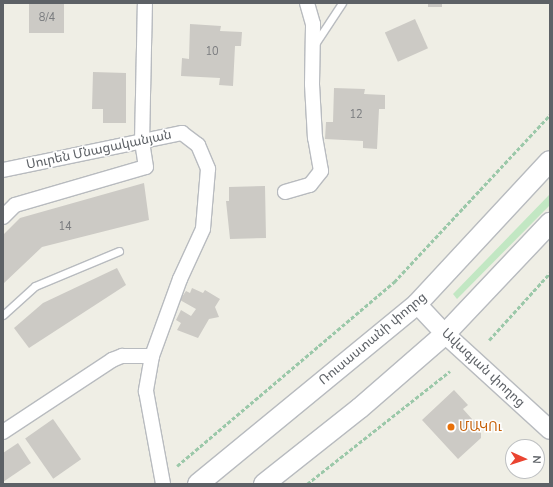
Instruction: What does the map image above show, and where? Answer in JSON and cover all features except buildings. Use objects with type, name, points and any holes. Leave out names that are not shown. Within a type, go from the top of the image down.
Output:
[{"type":"main road","name":"Ռուսաստանի փողոց","points":[[198,484],[417,304],[550,161]]},
{"type":"main road","points":[[264,484],[360,408],[445,334],[550,223]]},
{"type":"street","points":[[3,217],[15,205],[146,167],[142,143],[145,3]]},
{"type":"street","points":[[285,192],[310,185],[321,171],[315,138],[312,48],[313,24],[307,3]]},
{"type":"street","name":"Սուրեն Մնացականյան","points":[[3,170],[142,143],[182,133],[198,145],[208,169],[203,229],[180,279],[152,356],[146,391],[163,484]]},
{"type":"street","name":"Ավագյան փողոց","points":[[417,304],[445,334],[550,430]]},
{"type":"street","points":[[3,432],[105,363],[122,356],[152,356]]},
{"type":"lane","points":[[312,48],[342,3]]},
{"type":"lane","points":[[3,315],[35,286],[119,251]]},
{"type":"path","points":[[177,466],[394,282],[550,115]]},
{"type":"path","points":[[489,340],[550,273]]},
{"type":"path","points":[[307,484],[450,371]]},
{"type":"green space","points":[[550,194],[550,205],[457,299],[453,294]]},
{"type":"place","name":"ՄԱԿՈւ","points":[[451,427]]}]
